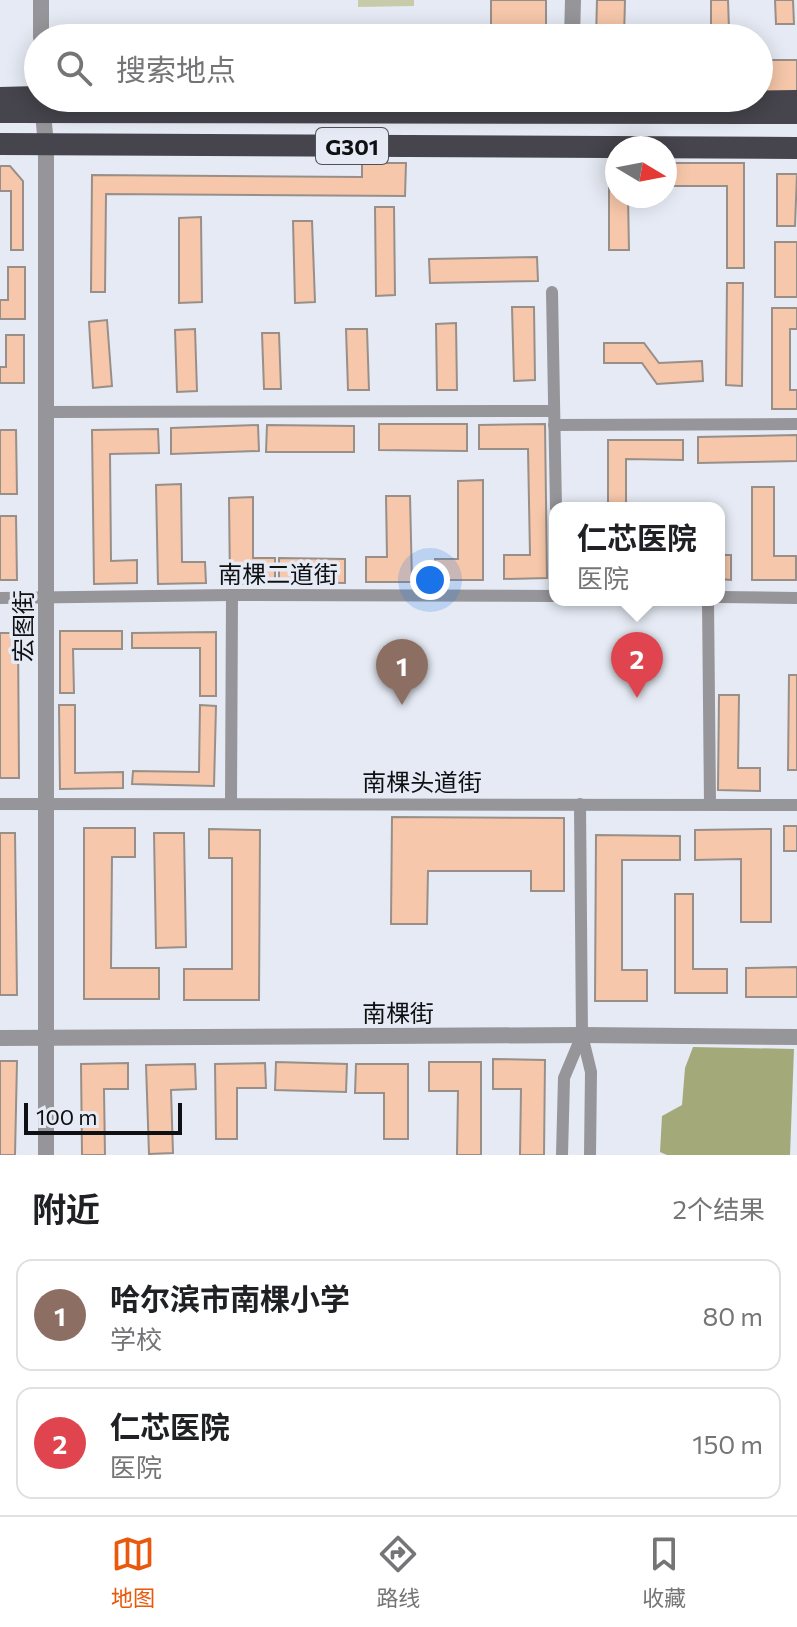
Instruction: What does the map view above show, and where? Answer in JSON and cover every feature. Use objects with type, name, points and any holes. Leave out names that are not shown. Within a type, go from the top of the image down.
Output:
[{"type":"highway","points":[[0,98],[24,98]]},
{"type":"highway","name":"G301","points":[[773,101],[797,101]]},
{"type":"highway","points":[[0,112],[797,113]]},
{"type":"highway","points":[[0,126],[797,126]]},
{"type":"highway","name":"G301","points":[[0,144],[797,148]]},
{"type":"street","points":[[41,0],[41,24]]},
{"type":"street","points":[[572,24],[573,0]]},
{"type":"street","name":"宏图街","points":[[42,112],[46,144],[46,1155]]},
{"type":"street","points":[[552,292],[556,502]]},
{"type":"street","points":[[46,412],[554,411]]},
{"type":"street","points":[[554,425],[797,424]]},
{"type":"street","points":[[231,803],[232,595]]},
{"type":"street","name":"南棵二道街","points":[[0,598],[549,596]]},
{"type":"street","points":[[725,597],[797,598]]},
{"type":"street","points":[[708,606],[710,804]]},
{"type":"street","name":"南棵头道街","points":[[0,804],[797,805]]},
{"type":"street","points":[[580,804],[582,1035],[591,1072],[590,1155]]},
{"type":"street","points":[[562,1155],[564,1078],[582,1035]]},
{"type":"street","name":"南棵街","points":[[0,1038],[797,1037]]},
{"type":"green space","points":[[358,0],[414,0],[414,6],[358,7]]},
{"type":"green space","points":[[693,1047],[794,1049],[790,1155],[667,1155],[660,1152],[662,1116],[682,1105],[685,1068]]},
{"type":"building","points":[[491,0],[546,0],[546,24],[491,24]]},
{"type":"building","points":[[597,0],[625,0],[624,24],[596,24]]},
{"type":"building","points":[[711,0],[728,0],[729,24],[711,24]]},
{"type":"building","points":[[775,0],[793,0],[794,24],[776,24]]},
{"type":"building","points":[[773,60],[797,60],[797,97],[773,96]]},
{"type":"building","points":[[362,163],[406,163],[405,196],[106,194],[105,292],[91,292],[92,175],[362,177]]},
{"type":"building","points":[[677,163],[744,163],[744,268],[727,268],[727,186],[677,186]]},
{"type":"building","points":[[0,166],[10,166],[23,181],[23,250],[11,250],[11,191],[0,191]]},
{"type":"building","points":[[777,174],[797,174],[795,226],[777,226]]},
{"type":"building","points":[[375,207],[394,207],[395,295],[376,296]]},
{"type":"building","points":[[609,208],[628,208],[629,250],[609,250]]},
{"type":"building","points":[[201,217],[202,302],[179,303],[179,218]]},
{"type":"building","points":[[293,221],[312,221],[315,302],[295,303]]},
{"type":"building","points":[[775,242],[797,242],[797,297],[775,297]]},
{"type":"building","points":[[537,257],[538,281],[430,283],[429,259]]},
{"type":"building","points":[[8,267],[25,267],[25,319],[0,319],[0,300],[8,300]]},
{"type":"building","points":[[727,283],[743,283],[742,386],[726,385]]},
{"type":"building","points":[[512,307],[534,307],[535,380],[514,381]]},
{"type":"building","points":[[772,308],[797,308],[797,329],[790,329],[790,390],[797,390],[797,409],[772,409]]},
{"type":"building","points":[[107,320],[112,386],[93,388],[89,322]]},
{"type":"building","points":[[456,323],[457,390],[437,390],[436,324]]},
{"type":"building","points":[[195,329],[197,391],[177,392],[175,330]]},
{"type":"building","points":[[346,329],[367,329],[369,390],[348,390]]},
{"type":"building","points":[[262,333],[279,333],[281,389],[264,389]]},
{"type":"building","points":[[6,335],[24,335],[24,383],[0,383],[0,367],[6,367]]},
{"type":"building","points":[[604,343],[644,343],[659,363],[702,361],[703,381],[657,384],[642,363],[604,363]]},
{"type":"building","points":[[379,424],[467,424],[467,451],[379,450]]},
{"type":"building","points":[[545,424],[547,578],[504,579],[504,555],[530,555],[528,449],[479,449],[479,425]]},
{"type":"building","points":[[258,425],[259,451],[171,454],[171,428]]},
{"type":"building","points":[[267,425],[354,426],[354,452],[266,452]]},
{"type":"building","points":[[158,429],[159,453],[110,454],[111,561],[137,560],[137,583],[94,584],[92,430]]},
{"type":"building","points":[[0,430],[16,430],[17,494],[0,494]]},
{"type":"building","points":[[797,435],[797,461],[698,463],[698,437]]},
{"type":"building","points":[[608,440],[683,440],[683,460],[626,459],[626,502],[608,502]]},
{"type":"building","points":[[483,480],[483,580],[435,580],[435,559],[458,559],[458,481]]},
{"type":"building","points":[[181,484],[182,562],[205,562],[206,583],[158,584],[156,485]]},
{"type":"building","points":[[752,487],[774,487],[774,556],[796,556],[796,580],[752,580]]},
{"type":"building","points":[[386,496],[410,496],[412,582],[366,582],[366,557],[387,557]]},
{"type":"building","points":[[253,497],[253,558],[275,558],[275,583],[230,584],[229,498]]},
{"type":"building","points":[[0,516],[16,516],[17,580],[0,580]]},
{"type":"building","points":[[725,555],[731,555],[731,580],[725,580]]},
{"type":"building","points":[[279,558],[345,559],[345,583],[279,582]]},
{"type":"building","points":[[60,631],[122,631],[122,649],[73,649],[74,693],[60,693]]},
{"type":"building","points":[[216,632],[216,696],[200,696],[200,648],[132,648],[132,633]]},
{"type":"building","points":[[0,633],[18,633],[19,778],[0,778]]},
{"type":"building","points":[[789,675],[797,675],[797,770],[788,770]]},
{"type":"building","points":[[719,695],[739,695],[738,768],[760,768],[760,791],[718,790]]},
{"type":"building","points":[[59,705],[75,705],[75,773],[123,772],[123,788],[60,789]]},
{"type":"building","points":[[200,705],[216,706],[214,786],[132,784],[133,771],[199,772]]},
{"type":"building","points":[[392,817],[564,818],[564,891],[531,891],[531,871],[428,871],[427,924],[391,924]]},
{"type":"building","points":[[784,826],[797,826],[797,851],[784,851]]},
{"type":"building","points":[[84,828],[135,828],[135,857],[112,857],[111,968],[159,968],[159,999],[84,999]]},
{"type":"building","points":[[209,829],[260,830],[259,1000],[184,1000],[184,969],[232,969],[232,858],[209,858]]},
{"type":"building","points":[[771,829],[771,922],[741,922],[741,859],[695,860],[695,830]]},
{"type":"building","points":[[0,833],[15,833],[17,995],[0,995]]},
{"type":"building","points":[[154,833],[184,833],[186,947],[156,948]]},
{"type":"building","points":[[596,835],[680,836],[680,860],[622,860],[622,970],[647,970],[647,1001],[595,1001]]},
{"type":"building","points":[[675,894],[693,894],[693,969],[727,969],[727,993],[675,993]]},
{"type":"building","points":[[797,967],[797,997],[746,997],[746,968]]},
{"type":"building","points":[[493,1059],[545,1060],[544,1155],[520,1155],[521,1089],[493,1089]]},
{"type":"building","points":[[0,1061],[17,1061],[15,1155],[0,1155]]},
{"type":"building","points":[[276,1062],[347,1064],[346,1092],[275,1090]]},
{"type":"building","points":[[429,1062],[481,1062],[481,1155],[457,1155],[458,1091],[429,1091]]},
{"type":"building","points":[[128,1063],[128,1089],[104,1089],[105,1155],[82,1155],[81,1064]]},
{"type":"building","points":[[265,1063],[266,1088],[237,1088],[237,1139],[216,1139],[215,1064]]},
{"type":"building","points":[[195,1064],[196,1089],[171,1090],[173,1153],[149,1154],[146,1065]]},
{"type":"building","points":[[356,1064],[408,1064],[408,1139],[384,1139],[384,1093],[355,1093]]},
{"type":"place","name":"仁芯医院","points":[[637,698]]},
{"type":"place","name":"哈尔滨市南棵小学","points":[[402,705]]}]
